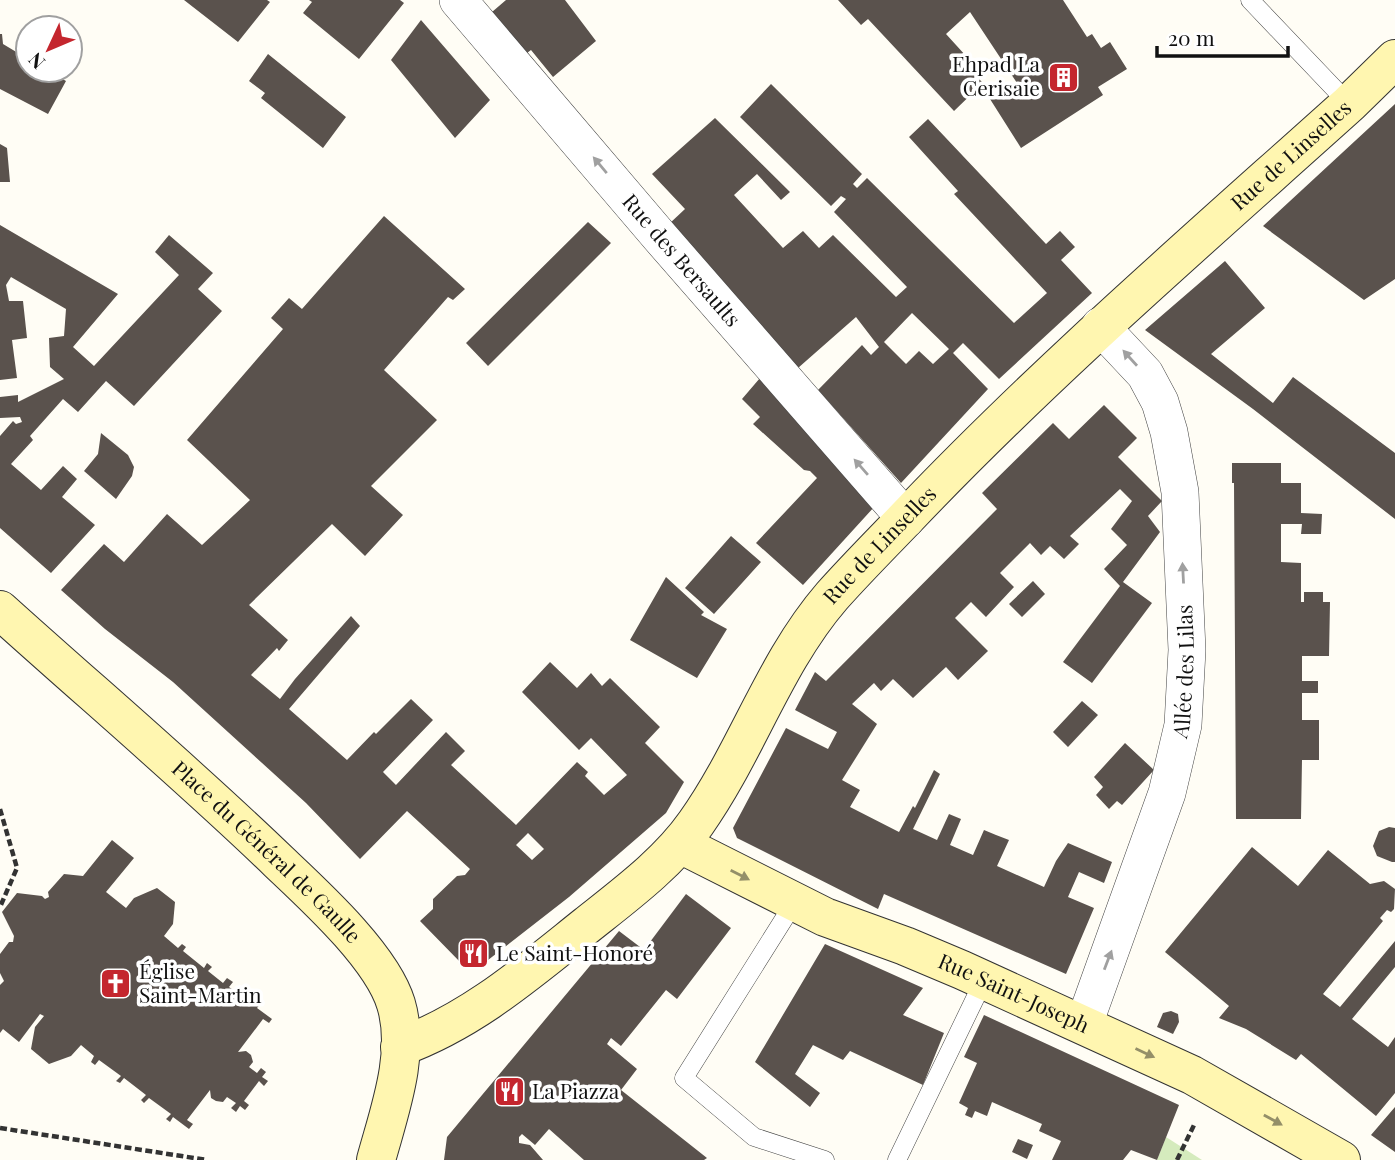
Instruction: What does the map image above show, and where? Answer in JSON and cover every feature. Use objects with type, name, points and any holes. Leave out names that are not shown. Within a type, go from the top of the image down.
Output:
[{"type":"street","name":"Rue des Bersaults","points":[[458,0],[906,519]]},
{"type":"street","name":"Rue de Linselles","points":[[400,1047],[447,1027],[493,998],[627,893],[680,844],[709,802],[792,653],[832,597],[996,425],[1100,326],[1349,104],[1395,59]]},
{"type":"street","name":"Allée des Lilas","points":[[1084,1024],[1171,780],[1183,725],[1187,650],[1180,492],[1169,432],[1160,402],[1145,374],[1100,326]]},
{"type":"street","name":"Place du Général de Gaulle","points":[[0,610],[228,813],[334,916],[371,960],[396,1004],[400,1026],[400,1047],[393,1093],[376,1160]]},
{"type":"street","name":"Rue Saint-Joseph","points":[[680,844],[825,917],[984,979],[1192,1075],[1341,1160]]},
{"type":"lane","points":[[1250,0],[1349,104]]},
{"type":"lane","points":[[794,903],[684,1078],[754,1137],[825,1160]]},
{"type":"lane","points":[[897,1160],[984,979]]},
{"type":"path","points":[[0,809],[17,868],[0,907]]},
{"type":"path","points":[[0,1128],[207,1160]]},
{"type":"green space","points":[[1166,1137],[1202,1160],[1157,1160]]},
{"type":"building","points":[[184,0],[267,0],[270,2],[238,42]]},
{"type":"building","points":[[309,0],[400,0],[404,3],[359,59],[303,13],[312,2]]},
{"type":"building","points":[[506,0],[565,0],[596,41],[553,77],[531,50],[527,53],[492,12]]},
{"type":"building","name":"Ehpad La Cerisaie","points":[[838,0],[1063,0],[1087,37],[1092,34],[1101,48],[1110,42],[1127,69],[1098,87],[1103,95],[1021,148],[990,99],[1017,83],[970,12],[946,34],[976,67],[972,72],[983,83],[954,111],[868,19],[861,25]]},
{"type":"building","points":[[421,20],[490,100],[455,138],[391,60]]},
{"type":"building","points":[[0,34],[3,44],[14,51],[14,84],[64,84],[48,114],[0,89]]},
{"type":"building","points":[[268,54],[346,117],[323,148],[261,98],[265,93],[249,81]]},
{"type":"building","points":[[771,84],[862,174],[853,184],[857,188],[867,178],[1014,323],[1047,293],[954,194],[958,191],[909,137],[928,119],[1046,244],[1060,231],[1075,247],[1061,260],[1092,293],[999,379],[963,343],[953,353],[988,389],[901,483],[818,390],[862,345],[871,355],[879,347],[856,317],[798,368],[669,224],[685,209],[652,174],[715,118],[790,192],[781,200],[757,174],[734,195],[783,248],[803,231],[819,248],[833,235],[896,297],[907,287],[834,212],[846,199],[841,196],[831,206],[740,117]],"holes":[[[912,313],[949,349],[933,364],[919,351],[906,364],[884,342]]]},
{"type":"building","points":[[1395,104],[1395,279],[1364,300],[1263,226]]},
{"type":"building","points":[[0,144],[7,148],[10,182],[0,182]]},
{"type":"building","points":[[384,216],[465,289],[453,300],[448,297],[384,370],[437,420],[371,486],[403,515],[365,556],[332,524],[249,605],[288,640],[251,675],[280,699],[351,616],[360,626],[289,709],[347,760],[411,699],[433,720],[383,772],[396,785],[446,732],[465,751],[451,765],[516,825],[577,762],[588,772],[585,776],[604,795],[627,775],[591,738],[579,750],[522,692],[550,662],[577,688],[591,673],[602,686],[610,678],[660,727],[645,743],[684,782],[666,813],[569,897],[479,967],[462,964],[420,921],[433,909],[433,899],[457,876],[465,875],[470,869],[407,811],[360,859],[306,803],[173,682],[105,629],[61,590],[104,544],[124,562],[167,514],[202,545],[250,500],[187,440],[283,329],[271,318],[289,298],[302,309]],"holes":[[[528,833],[544,849],[532,860],[516,845]]]},
{"type":"building","points":[[588,222],[611,243],[488,366],[466,343]]},
{"type":"building","points":[[0,225],[118,294],[73,347],[94,366],[179,275],[155,252],[169,235],[213,273],[198,289],[222,311],[134,406],[106,381],[78,412],[63,399],[30,436],[33,440],[11,464],[41,490],[63,466],[77,479],[62,497],[95,525],[51,573],[0,528],[0,436],[13,421],[16,424],[22,422],[20,417],[0,418],[0,397],[18,395],[18,402],[64,379],[50,367],[49,338],[64,336],[66,309],[11,277],[6,285],[9,301],[23,301],[27,338],[12,340],[17,378],[0,380]]},
{"type":"building","points":[[1225,261],[1265,308],[1211,354],[1273,403],[1293,377],[1395,453],[1395,519],[1253,409],[1145,330]]},
{"type":"building","points":[[760,378],[875,506],[803,585],[756,543],[817,478],[810,471],[804,470],[753,424],[760,417],[742,399]]},
{"type":"building","points":[[1104,405],[1137,438],[1118,457],[1162,501],[1148,516],[1160,532],[1123,582],[1152,603],[1092,683],[1063,662],[1120,586],[1104,569],[1127,545],[1111,529],[1132,501],[1120,489],[1070,536],[1079,544],[1064,559],[1050,546],[1041,555],[1030,543],[1000,573],[1014,587],[986,617],[971,602],[955,618],[988,651],[958,680],[946,667],[913,698],[893,679],[881,691],[874,683],[852,704],[877,724],[842,780],[860,790],[850,807],[899,832],[913,806],[915,808],[934,770],[940,774],[913,829],[937,840],[949,814],[961,819],[950,845],[973,855],[984,830],[1009,840],[997,866],[1044,887],[1068,843],[1112,862],[1104,883],[1079,872],[1068,897],[1094,908],[1066,974],[884,894],[878,909],[737,838],[733,828],[786,728],[828,749],[837,732],[795,710],[815,672],[826,681],[997,509],[982,493],[1053,423],[1069,439]]},
{"type":"building","points":[[101,433],[128,455],[134,467],[132,476],[116,499],[84,471],[98,454]]},
{"type":"building","points":[[1232,463],[1281,463],[1281,483],[1301,483],[1301,513],[1322,514],[1321,534],[1301,534],[1302,524],[1281,524],[1281,562],[1301,563],[1301,602],[1304,602],[1304,592],[1323,592],[1323,602],[1330,602],[1329,656],[1302,656],[1302,681],[1318,681],[1318,693],[1302,693],[1302,720],[1319,720],[1319,760],[1302,760],[1301,819],[1236,819]]},
{"type":"building","points":[[731,536],[761,562],[714,614],[685,588]]},
{"type":"building","points":[[666,577],[704,612],[701,615],[727,629],[697,678],[630,640]]},
{"type":"building","points":[[1033,581],[1045,594],[1022,617],[1009,604]]},
{"type":"building","points":[[1082,701],[1098,715],[1068,747],[1053,732]]},
{"type":"building","points":[[1125,743],[1154,770],[1122,805],[1117,801],[1109,809],[1096,795],[1103,787],[1094,777]]},
{"type":"building","points":[[1395,828],[1395,862],[1377,856],[1373,846],[1379,831]]},
{"type":"building","name":"Église Saint-Martin","points":[[112,840],[134,858],[106,892],[126,908],[134,898],[157,888],[175,902],[173,924],[164,936],[178,948],[182,944],[186,947],[183,951],[204,968],[207,963],[212,967],[208,971],[223,983],[227,978],[233,982],[229,987],[252,1004],[256,1000],[261,1003],[257,1008],[272,1019],[269,1023],[263,1019],[238,1052],[246,1051],[251,1055],[253,1062],[249,1067],[257,1073],[261,1068],[266,1072],[262,1077],[268,1081],[264,1086],[259,1081],[244,1101],[249,1105],[245,1110],[240,1106],[236,1112],[231,1108],[236,1103],[227,1097],[223,1102],[216,1101],[211,1098],[210,1090],[187,1120],[193,1124],[189,1129],[173,1117],[170,1122],[166,1119],[171,1114],[149,1098],[144,1103],[141,1100],[146,1095],[124,1078],[120,1083],[116,1081],[121,1076],[99,1060],[95,1065],[91,1062],[94,1056],[81,1045],[71,1056],[49,1064],[31,1049],[35,1027],[44,1016],[40,1014],[19,1042],[3,1029],[0,1033],[0,985],[4,981],[0,973],[0,954],[9,942],[13,942],[14,936],[2,912],[17,893],[42,896],[45,899],[64,874],[83,876]]},
{"type":"building","points":[[1252,847],[1298,886],[1328,850],[1370,884],[1384,881],[1395,889],[1394,909],[1391,912],[1387,910],[1380,918],[1383,921],[1323,994],[1340,1007],[1395,941],[1395,967],[1352,1019],[1388,1047],[1395,1037],[1395,1093],[1376,1116],[1301,1054],[1296,1060],[1246,1029],[1219,1018],[1229,1006],[1165,952]]},
{"type":"building","points":[[686,894],[731,928],[677,999],[666,990],[621,1046],[611,1038],[607,1044],[637,1069],[621,1090],[707,1158],[584,1160],[549,1129],[535,1145],[522,1134],[519,1137],[519,1143],[530,1145],[543,1160],[444,1160],[447,1137],[619,931],[644,950]]},
{"type":"building","points":[[825,944],[923,988],[903,1015],[944,1033],[923,1085],[850,1051],[843,1060],[813,1045],[795,1074],[820,1093],[810,1107],[755,1062]]},
{"type":"building","points":[[1171,1011],[1178,1014],[1179,1022],[1173,1034],[1157,1027],[1163,1013]]},
{"type":"building","points":[[984,1015],[1179,1105],[1157,1160],[1131,1150],[1123,1160],[1052,1160],[1061,1141],[1039,1131],[1042,1124],[992,1102],[987,1116],[975,1111],[972,1118],[965,1115],[968,1108],[959,1103],[977,1063],[964,1057]]},
{"type":"building","points":[[1395,1107],[1395,1152],[1371,1135]]},
{"type":"building","points":[[1018,1139],[1033,1145],[1027,1159],[1012,1152]]},
{"type":"place","name":"Ehpad La Cerisaie","points":[[1063,77]]},
{"type":"place","name":"Le Saint-Honoré","points":[[473,954]]},
{"type":"place","name":"Église Saint-Martin","points":[[116,984]]},
{"type":"place","name":"La Piazza","points":[[509,1092]]}]
